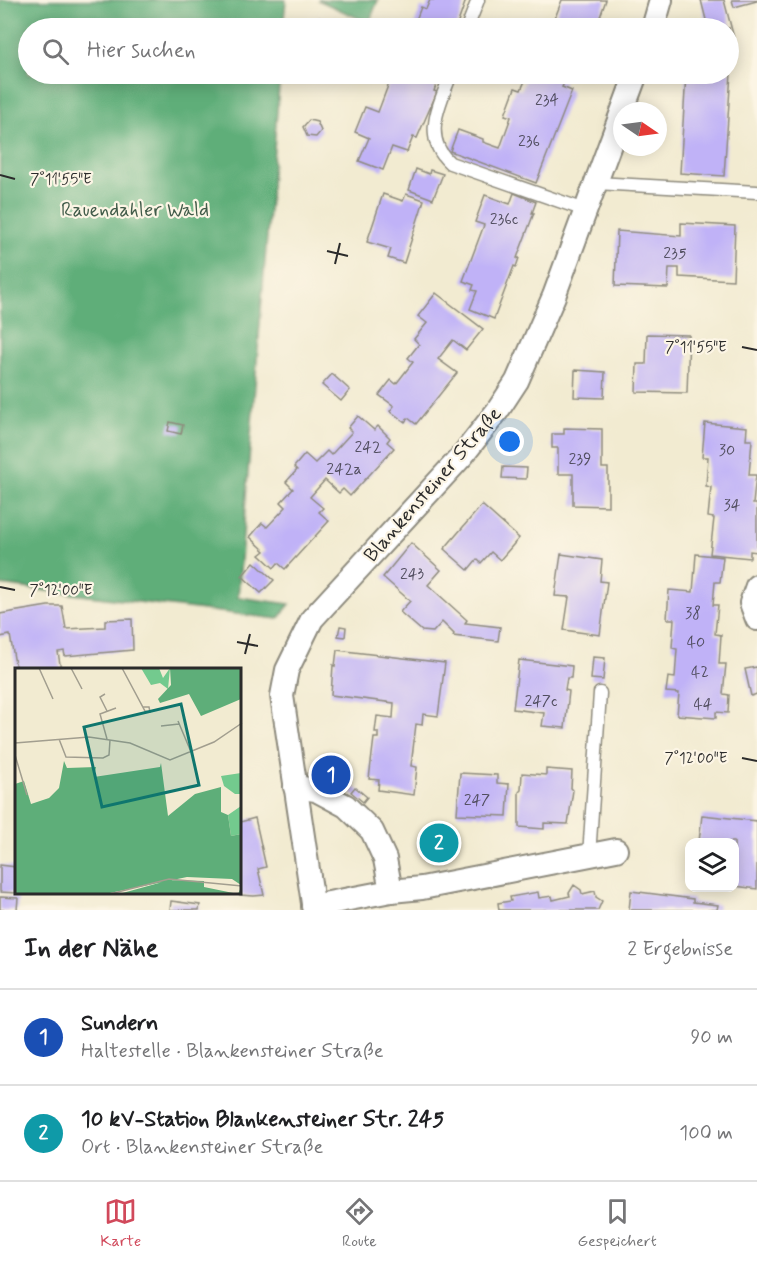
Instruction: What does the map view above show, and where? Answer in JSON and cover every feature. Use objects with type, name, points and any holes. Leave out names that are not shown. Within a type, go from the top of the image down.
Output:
[{"type":"street","points":[[656,18],[661,0]]},
{"type":"street","name":"Blankensteiner Straße","points":[[616,850],[422,888],[392,891],[313,908],[282,696],[287,670],[312,619],[462,456],[517,381],[538,335],[632,84]]},
{"type":"street","points":[[757,586],[751,603],[757,619]]},
{"type":"street","points":[[295,787],[316,790],[346,806],[372,831],[385,860],[392,891]]},
{"type":"lane","points":[[471,18],[478,0]]},
{"type":"lane","points":[[447,84],[437,111],[434,138],[441,155],[450,163],[585,210]]},
{"type":"lane","points":[[596,183],[757,192]]},
{"type":"lane","points":[[589,856],[600,693]]},
{"type":"green space","name":"Rauendahler Wald","points":[[0,0],[286,0],[284,18],[18,18],[18,84],[279,84],[238,597],[290,604],[278,619],[0,585]]},
{"type":"green space","points":[[318,0],[378,0],[371,18],[358,18]]},
{"type":"building","points":[[430,0],[466,0],[460,18],[417,18],[421,7],[426,9]]},
{"type":"building","points":[[562,0],[606,0],[600,18],[555,18]]},
{"type":"building","points":[[701,0],[724,0],[729,18],[706,18]]},
{"type":"building","points":[[732,0],[757,0],[757,1],[734,7]]},
{"type":"building","points":[[389,84],[436,84],[434,91],[437,92],[417,138],[413,137],[407,152],[392,147],[383,170],[359,161],[369,138],[355,132],[365,107],[378,112]]},
{"type":"building","points":[[524,84],[564,84],[562,87],[572,91],[536,183],[450,151],[458,130],[500,148],[511,117],[505,115],[515,88],[521,90]]},
{"type":"building","points":[[685,84],[730,84],[724,176],[680,173]]},
{"type":"building","points":[[309,120],[317,122],[321,131],[316,137],[307,136],[303,127]]},
{"type":"building","points":[[416,169],[429,174],[430,170],[443,174],[433,199],[409,190]]},
{"type":"building","points":[[514,193],[536,202],[516,267],[514,266],[494,319],[470,309],[477,291],[472,290],[474,285],[463,281],[484,225],[475,222],[485,195],[510,204]]},
{"type":"building","points":[[383,194],[403,201],[406,194],[424,200],[404,263],[388,258],[391,249],[367,242]]},
{"type":"building","points":[[681,223],[735,226],[733,280],[679,277],[679,268],[669,268],[668,288],[615,286],[617,231],[681,236]]},
{"type":"building","points":[[436,293],[483,329],[466,350],[453,340],[438,359],[457,373],[416,424],[408,418],[405,422],[390,411],[394,406],[379,395],[391,380],[396,384],[413,362],[408,358],[419,344],[414,339],[427,323],[418,316]]},
{"type":"building","points":[[647,334],[689,335],[687,393],[636,392],[637,364],[646,364]]},
{"type":"building","points":[[575,370],[605,372],[604,398],[574,397]]},
{"type":"building","points":[[332,374],[350,390],[341,401],[322,385]]},
{"type":"building","points":[[358,416],[374,430],[378,426],[390,438],[387,442],[394,448],[350,496],[343,489],[339,493],[325,480],[310,497],[323,508],[319,512],[329,521],[285,569],[278,563],[274,568],[260,555],[265,551],[250,537],[262,523],[267,527],[286,507],[281,502],[293,489],[286,482],[297,470],[294,467],[305,454],[315,463],[327,451],[331,455],[352,432],[348,428]]},
{"type":"building","points":[[170,422],[183,425],[181,434],[168,431]]},
{"type":"building","points":[[705,423],[747,427],[746,440],[752,440],[749,475],[756,475],[753,504],[757,504],[757,552],[750,551],[750,558],[710,554],[714,518],[708,517],[711,487],[706,486],[708,457],[702,457]]},
{"type":"building","points":[[564,428],[602,429],[602,468],[608,468],[608,506],[573,505],[573,474],[558,474],[558,448],[552,448],[552,434],[564,434]]},
{"type":"building","points":[[503,467],[527,468],[526,479],[502,478]]},
{"type":"building","points":[[482,505],[519,538],[500,560],[491,552],[481,563],[477,559],[468,570],[444,549]]},
{"type":"building","points":[[411,543],[441,570],[428,585],[467,620],[465,623],[500,627],[498,641],[453,636],[454,634],[442,622],[433,632],[422,631],[400,612],[410,601],[383,577]]},
{"type":"building","points":[[561,554],[602,560],[600,581],[607,582],[600,635],[564,630],[569,597],[555,596]]},
{"type":"building","points":[[696,554],[723,557],[720,582],[715,582],[713,605],[718,605],[715,634],[721,635],[719,664],[726,664],[723,694],[729,695],[728,713],[716,712],[716,718],[677,715],[679,693],[666,692],[668,677],[675,678],[677,649],[672,648],[674,619],[667,619],[669,590],[693,592]]},
{"type":"building","points":[[254,562],[274,580],[261,593],[242,576]]},
{"type":"building","points":[[62,606],[66,629],[105,627],[105,620],[132,619],[133,650],[65,656],[64,651],[58,652],[61,668],[16,668],[10,635],[0,637],[0,614]]},
{"type":"building","points":[[340,626],[346,627],[345,637],[338,636]]},
{"type":"building","points":[[337,650],[445,663],[438,716],[423,714],[422,725],[416,724],[411,766],[417,767],[414,795],[378,790],[379,780],[369,779],[374,738],[378,738],[378,732],[375,732],[377,716],[393,718],[394,703],[331,695],[333,665],[335,666]]},
{"type":"building","points":[[593,657],[605,658],[603,680],[591,679]]},
{"type":"building","points":[[519,660],[572,666],[571,678],[567,678],[565,690],[569,691],[565,728],[542,726],[544,713],[513,709]]},
{"type":"building","points":[[757,667],[757,694],[751,696],[745,669]]},
{"type":"building","points":[[546,769],[572,771],[571,788],[573,790],[568,824],[544,823],[544,829],[519,827],[519,792],[522,773],[546,775]]},
{"type":"building","points":[[460,773],[497,775],[497,783],[509,784],[507,816],[457,814]]},
{"type":"building","points":[[355,787],[367,797],[363,802],[351,792]]},
{"type":"building","points":[[702,815],[757,821],[757,889],[739,887],[739,838],[699,838]]},
{"type":"building","points":[[255,818],[266,867],[258,869],[264,895],[254,896],[240,895],[242,895],[242,821]]},
{"type":"building","points":[[448,830],[452,852],[430,856],[427,834]]},
{"type":"building","points":[[0,865],[15,867],[15,893],[0,892]]},
{"type":"building","points":[[574,885],[581,890],[582,894],[595,891],[596,897],[602,901],[598,910],[499,910],[498,903],[511,901],[510,897],[538,892],[539,898],[552,896],[553,900],[570,896],[569,893]]},
{"type":"building","points":[[631,891],[693,899],[693,902],[718,905],[717,910],[629,910]]},
{"type":"building","points":[[0,897],[18,898],[17,910],[0,910]]},
{"type":"building","points":[[171,901],[200,905],[199,910],[170,910]]},
{"type":"place","name":"Sundern","points":[[331,775]]},
{"type":"place","name":"10 kV-Station Blankensteiner Str. 245","points":[[439,843]]}]
